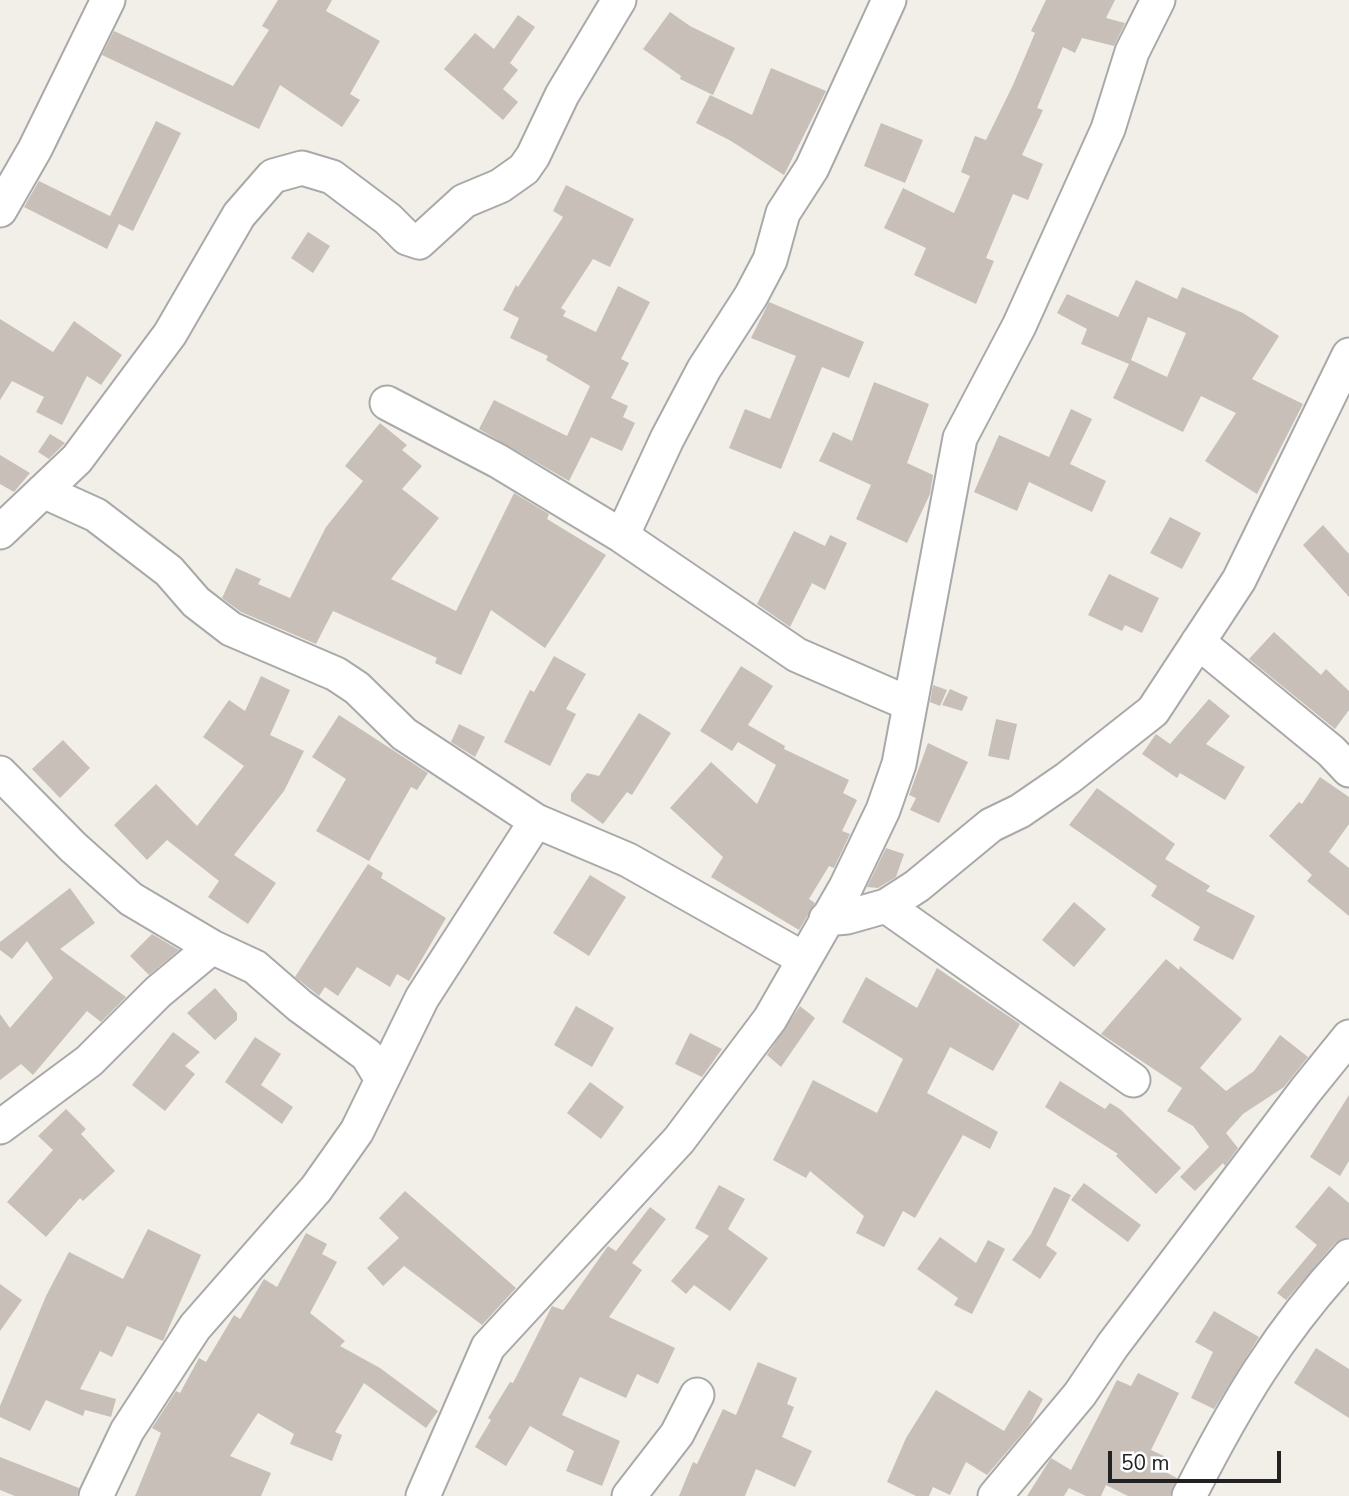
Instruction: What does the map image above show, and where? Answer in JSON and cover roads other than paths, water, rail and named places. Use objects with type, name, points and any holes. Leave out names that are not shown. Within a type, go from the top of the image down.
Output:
[{"type":"street","points":[[0,210],[35,149],[108,0]]},
{"type":"street","points":[[0,532],[77,459],[170,334],[239,215],[273,176],[302,168],[332,177],[388,219],[407,238],[419,242],[464,201],[500,186],[524,169],[562,95],[619,0]]},
{"type":"street","points":[[622,536],[698,380],[771,260],[783,213],[811,168],[889,0]]},
{"type":"street","points":[[423,1496],[488,1347],[679,1140],[770,1019],[827,919],[883,810],[899,764],[960,438],[1019,326],[1102,141],[1132,52],[1157,0]]},
{"type":"street","points":[[827,919],[848,917],[886,906],[917,886],[991,825],[1020,811],[1068,778],[1153,711],[1239,580],[1269,525],[1314,422],[1349,355]]},
{"type":"street","points":[[387,403],[498,461],[622,536],[797,655],[910,704]]},
{"type":"street","points":[[43,491],[96,515],[169,571],[196,602],[231,629],[336,674],[357,688],[404,734],[536,821],[628,860],[804,958]]},
{"type":"street","points":[[1198,642],[1331,751],[1349,770]]},
{"type":"street","points":[[0,773],[131,899],[212,947],[255,967],[374,1066]]},
{"type":"street","points":[[96,1496],[127,1431],[195,1327],[316,1189],[357,1131],[374,1066],[399,1042],[422,998],[536,821]]},
{"type":"street","points":[[886,906],[1133,1080]]},
{"type":"street","points":[[0,1127],[89,1061],[158,992],[212,947]]},
{"type":"street","points":[[995,1496],[1080,1394],[1113,1345],[1297,1101],[1349,1037]]},
{"type":"street","points":[[1189,1496],[1263,1360],[1349,1256]]},
{"type":"street","points":[[629,1496],[677,1434],[697,1395]]}]
